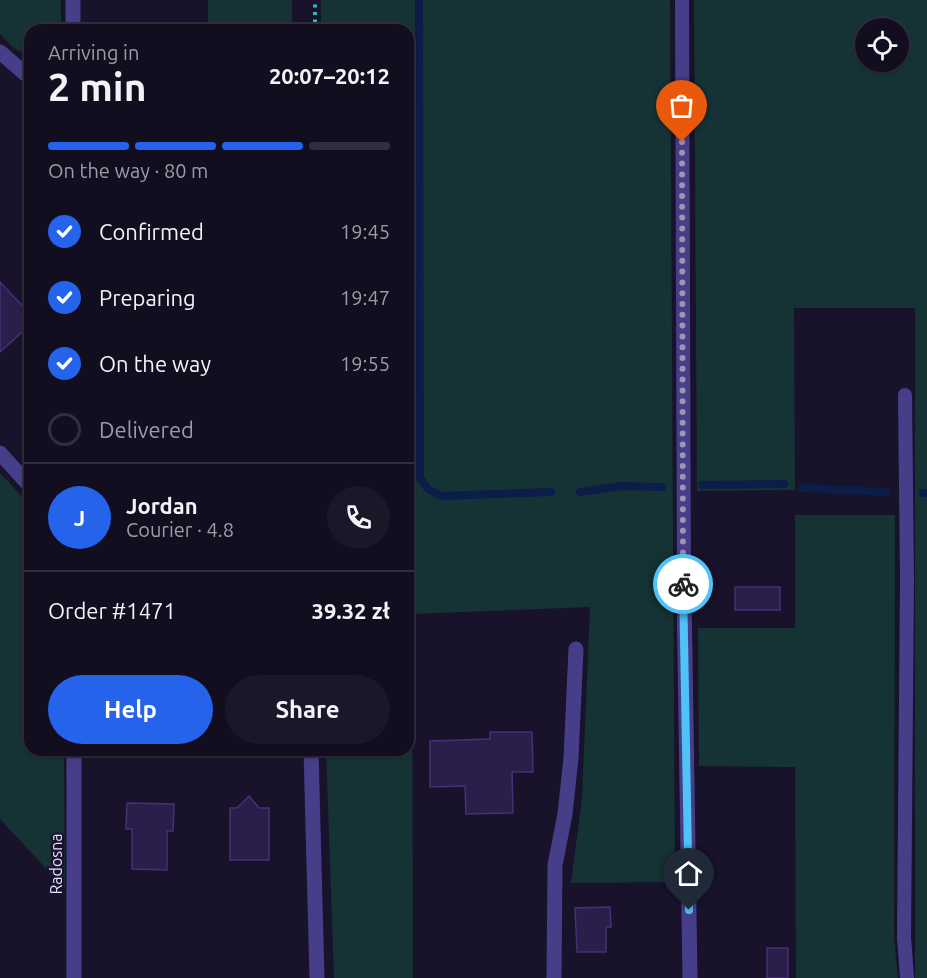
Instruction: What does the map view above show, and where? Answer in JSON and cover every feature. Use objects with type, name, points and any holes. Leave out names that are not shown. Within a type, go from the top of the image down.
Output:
[{"type":"street","points":[[73,0],[73,24]]},
{"type":"street","points":[[0,52],[24,73]]},
{"type":"street","points":[[0,453],[24,479]]},
{"type":"street","points":[[684,593],[690,978]]},
{"type":"street","points":[[554,978],[555,865],[565,814],[572,758],[576,649]]},
{"type":"street","name":"Radosna","points":[[74,756],[74,978]]},
{"type":"street","points":[[311,756],[317,978]]},
{"type":"lane","points":[[682,0],[684,593]]},
{"type":"lane","points":[[905,395],[907,591],[904,937],[907,978]]},
{"type":"path","points":[[315,0],[315,24]]},
{"type":"green space","points":[[0,0],[61,0],[61,24],[24,24],[24,53],[17,50],[0,34]]},
{"type":"green space","points":[[208,0],[292,0],[292,24],[208,24]]},
{"type":"green space","points":[[321,0],[670,0],[675,882],[571,883],[582,798],[590,607],[414,614],[414,24],[321,24]]},
{"type":"green space","points":[[694,0],[927,0],[927,978],[915,978],[915,308],[794,308],[795,490],[697,491]]},
{"type":"green space","points":[[0,473],[24,499],[24,756],[64,756],[65,889],[0,819]]},
{"type":"green space","points":[[795,515],[895,515],[894,938],[898,978],[796,978],[795,767],[699,766],[698,628],[795,628]]},
{"type":"green space","points":[[326,756],[412,756],[413,978],[334,978]]},
{"type":"building","points":[[0,282],[24,308],[24,330],[0,352]]},
{"type":"building","points":[[735,587],[780,587],[780,610],[735,610]]},
{"type":"building","points":[[490,732],[532,732],[533,772],[512,772],[513,813],[466,814],[465,786],[430,787],[430,741],[490,739]]},
{"type":"building","points":[[249,796],[259,808],[269,808],[269,860],[230,860],[230,808],[237,808]]},
{"type":"building","points":[[127,803],[174,804],[173,831],[167,831],[167,870],[132,869],[132,829],[126,829]]},
{"type":"building","points":[[610,907],[611,927],[606,927],[606,952],[577,952],[575,908]]},
{"type":"building","points":[[767,948],[788,948],[788,978],[767,978]]},
{"type":"waterway","points":[[419,0],[420,478],[428,489],[441,496],[551,492]]},
{"type":"waterway","points":[[702,485],[784,484]]},
{"type":"waterway","points":[[580,492],[621,486],[662,487]]},
{"type":"waterway","points":[[802,488],[886,492]]},
{"type":"way so far","points":[[682,142],[683,584]]},
{"type":"route","points":[[683,584],[689,910]]}]
